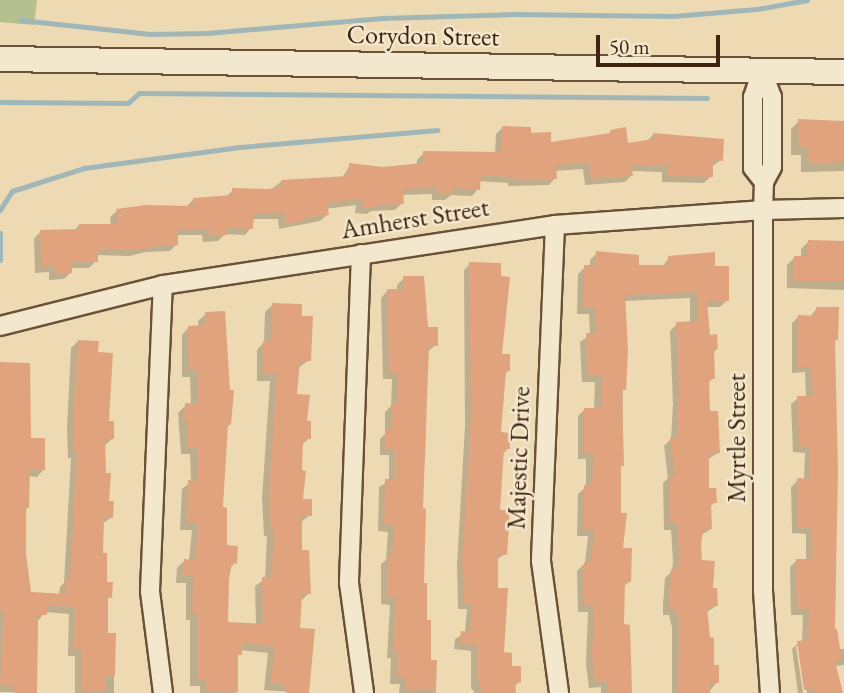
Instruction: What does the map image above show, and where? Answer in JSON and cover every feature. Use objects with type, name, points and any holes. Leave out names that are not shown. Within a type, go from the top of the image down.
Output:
[{"type":"main road","name":"Corydon Street","points":[[3,58],[844,72]]},
{"type":"street","name":"Myrtle Street","points":[[762,71],[753,97],[753,168],[764,182],[763,591],[770,693]]},
{"type":"street","name":"Amherst Street","points":[[0,326],[163,285],[555,225],[764,210],[844,208]]},
{"type":"street","name":"Majestic Drive","points":[[555,225],[541,561],[559,693]]},
{"type":"street","points":[[361,254],[349,583],[364,693]]},
{"type":"street","points":[[163,285],[150,591],[163,693]]},
{"type":"green space","points":[[0,0],[37,0],[34,25],[0,22]]},
{"type":"building","points":[[798,119],[844,121],[844,162],[809,164],[808,147],[799,147]]},
{"type":"building","points":[[502,126],[531,127],[531,133],[551,132],[551,142],[611,133],[610,130],[626,127],[628,143],[653,139],[653,133],[724,139],[723,161],[713,160],[713,177],[668,176],[668,166],[631,165],[633,176],[591,179],[589,163],[556,165],[557,179],[514,180],[514,177],[481,175],[480,190],[454,188],[453,194],[438,194],[438,188],[403,189],[404,204],[361,207],[361,199],[327,203],[329,215],[303,218],[303,222],[285,223],[284,213],[254,213],[253,229],[226,228],[227,235],[209,236],[208,229],[178,229],[178,245],[151,246],[137,250],[98,249],[98,262],[72,262],[72,273],[55,274],[55,266],[41,267],[40,230],[79,229],[79,224],[118,224],[116,209],[146,205],[193,206],[193,198],[232,195],[232,188],[269,189],[282,187],[281,180],[348,176],[349,163],[383,167],[423,163],[423,151],[501,152]]},
{"type":"building","points":[[808,240],[844,241],[844,281],[794,281],[794,256],[808,256]]},
{"type":"building","points":[[596,251],[639,255],[639,265],[668,265],[668,256],[715,252],[715,266],[729,266],[729,301],[707,301],[710,335],[717,334],[718,349],[714,350],[715,379],[709,379],[710,411],[718,411],[720,453],[709,454],[709,488],[716,488],[717,503],[711,503],[712,529],[703,530],[701,545],[702,560],[715,561],[713,588],[717,588],[718,606],[707,607],[710,637],[714,638],[714,665],[719,665],[719,683],[710,683],[710,693],[678,693],[679,619],[676,609],[670,609],[669,597],[671,569],[678,570],[679,553],[677,524],[670,524],[670,475],[675,475],[670,438],[677,437],[679,397],[676,322],[697,321],[697,292],[625,295],[628,349],[626,390],[622,390],[624,466],[621,466],[621,513],[627,513],[623,548],[632,548],[631,582],[625,582],[624,624],[630,625],[632,693],[608,693],[607,681],[595,682],[592,656],[594,606],[584,605],[583,581],[584,562],[591,562],[594,530],[584,529],[584,485],[592,485],[593,453],[584,453],[584,408],[601,408],[601,376],[588,375],[586,333],[597,333],[595,308],[584,308],[584,265],[596,265]]},
{"type":"building","points":[[469,262],[501,263],[501,276],[510,277],[502,354],[510,354],[510,371],[506,371],[501,432],[510,433],[510,449],[504,449],[500,510],[509,510],[509,527],[507,555],[498,554],[498,588],[508,588],[504,652],[512,653],[512,666],[521,666],[521,683],[515,682],[516,693],[481,693],[480,682],[477,682],[477,645],[460,644],[461,631],[470,632],[472,604],[464,604],[462,558],[471,418]]},
{"type":"building","points":[[403,276],[424,276],[428,327],[438,327],[438,346],[429,346],[423,508],[426,509],[424,583],[427,583],[427,620],[431,620],[431,660],[437,660],[436,690],[405,689],[406,678],[397,678],[397,652],[393,652],[396,598],[387,598],[387,556],[392,556],[394,525],[384,524],[385,479],[395,479],[395,449],[386,449],[386,430],[391,430],[392,403],[398,404],[398,373],[389,373],[387,289],[404,289]]},
{"type":"building","points":[[272,303],[302,304],[302,316],[313,316],[311,361],[300,361],[297,394],[310,395],[307,421],[311,421],[311,439],[303,439],[302,470],[306,471],[303,499],[312,499],[312,516],[302,516],[302,550],[309,550],[311,594],[302,594],[300,628],[315,629],[309,693],[286,693],[286,685],[271,683],[274,646],[242,643],[242,655],[238,655],[238,692],[206,691],[206,679],[197,679],[197,614],[192,613],[193,576],[183,576],[184,559],[195,560],[198,523],[187,523],[188,480],[198,481],[197,448],[188,448],[188,421],[184,421],[185,403],[198,404],[197,370],[189,370],[188,326],[205,325],[205,312],[225,311],[230,390],[234,390],[231,425],[228,424],[223,507],[227,508],[227,545],[238,546],[237,564],[232,563],[229,579],[228,622],[263,624],[262,577],[271,577],[274,529],[271,529],[269,489],[277,374],[264,374],[263,341],[271,341]]},
{"type":"building","points":[[816,307],[839,307],[838,340],[835,340],[838,470],[835,629],[842,660],[835,661],[843,693],[814,693],[813,688],[804,690],[797,641],[808,640],[809,610],[797,609],[796,559],[812,559],[812,528],[798,527],[797,478],[810,479],[810,447],[799,446],[797,396],[813,396],[811,367],[798,367],[798,315],[816,316]]},
{"type":"building","points":[[78,340],[99,341],[98,352],[113,353],[109,421],[114,421],[114,439],[105,439],[106,473],[111,473],[109,501],[114,501],[113,518],[104,518],[103,553],[107,553],[107,582],[113,582],[112,598],[108,597],[108,633],[116,633],[115,676],[106,676],[106,691],[82,691],[81,650],[74,650],[75,607],[47,605],[47,615],[38,615],[37,693],[14,693],[14,685],[0,685],[4,611],[0,610],[0,362],[30,363],[31,438],[45,438],[45,470],[30,470],[29,508],[26,508],[26,553],[31,592],[65,594],[66,578],[70,579],[77,451],[74,451],[73,421]]},
{"type":"waterway","points":[[21,20],[150,34],[207,33],[382,18],[513,14],[673,16],[757,9],[807,0]]},
{"type":"waterway","points":[[0,102],[128,103],[139,93],[707,98]]},
{"type":"waterway","points":[[0,210],[12,191],[84,168],[240,147],[437,130]]},
{"type":"waterway","points":[[0,233],[0,260]]}]
